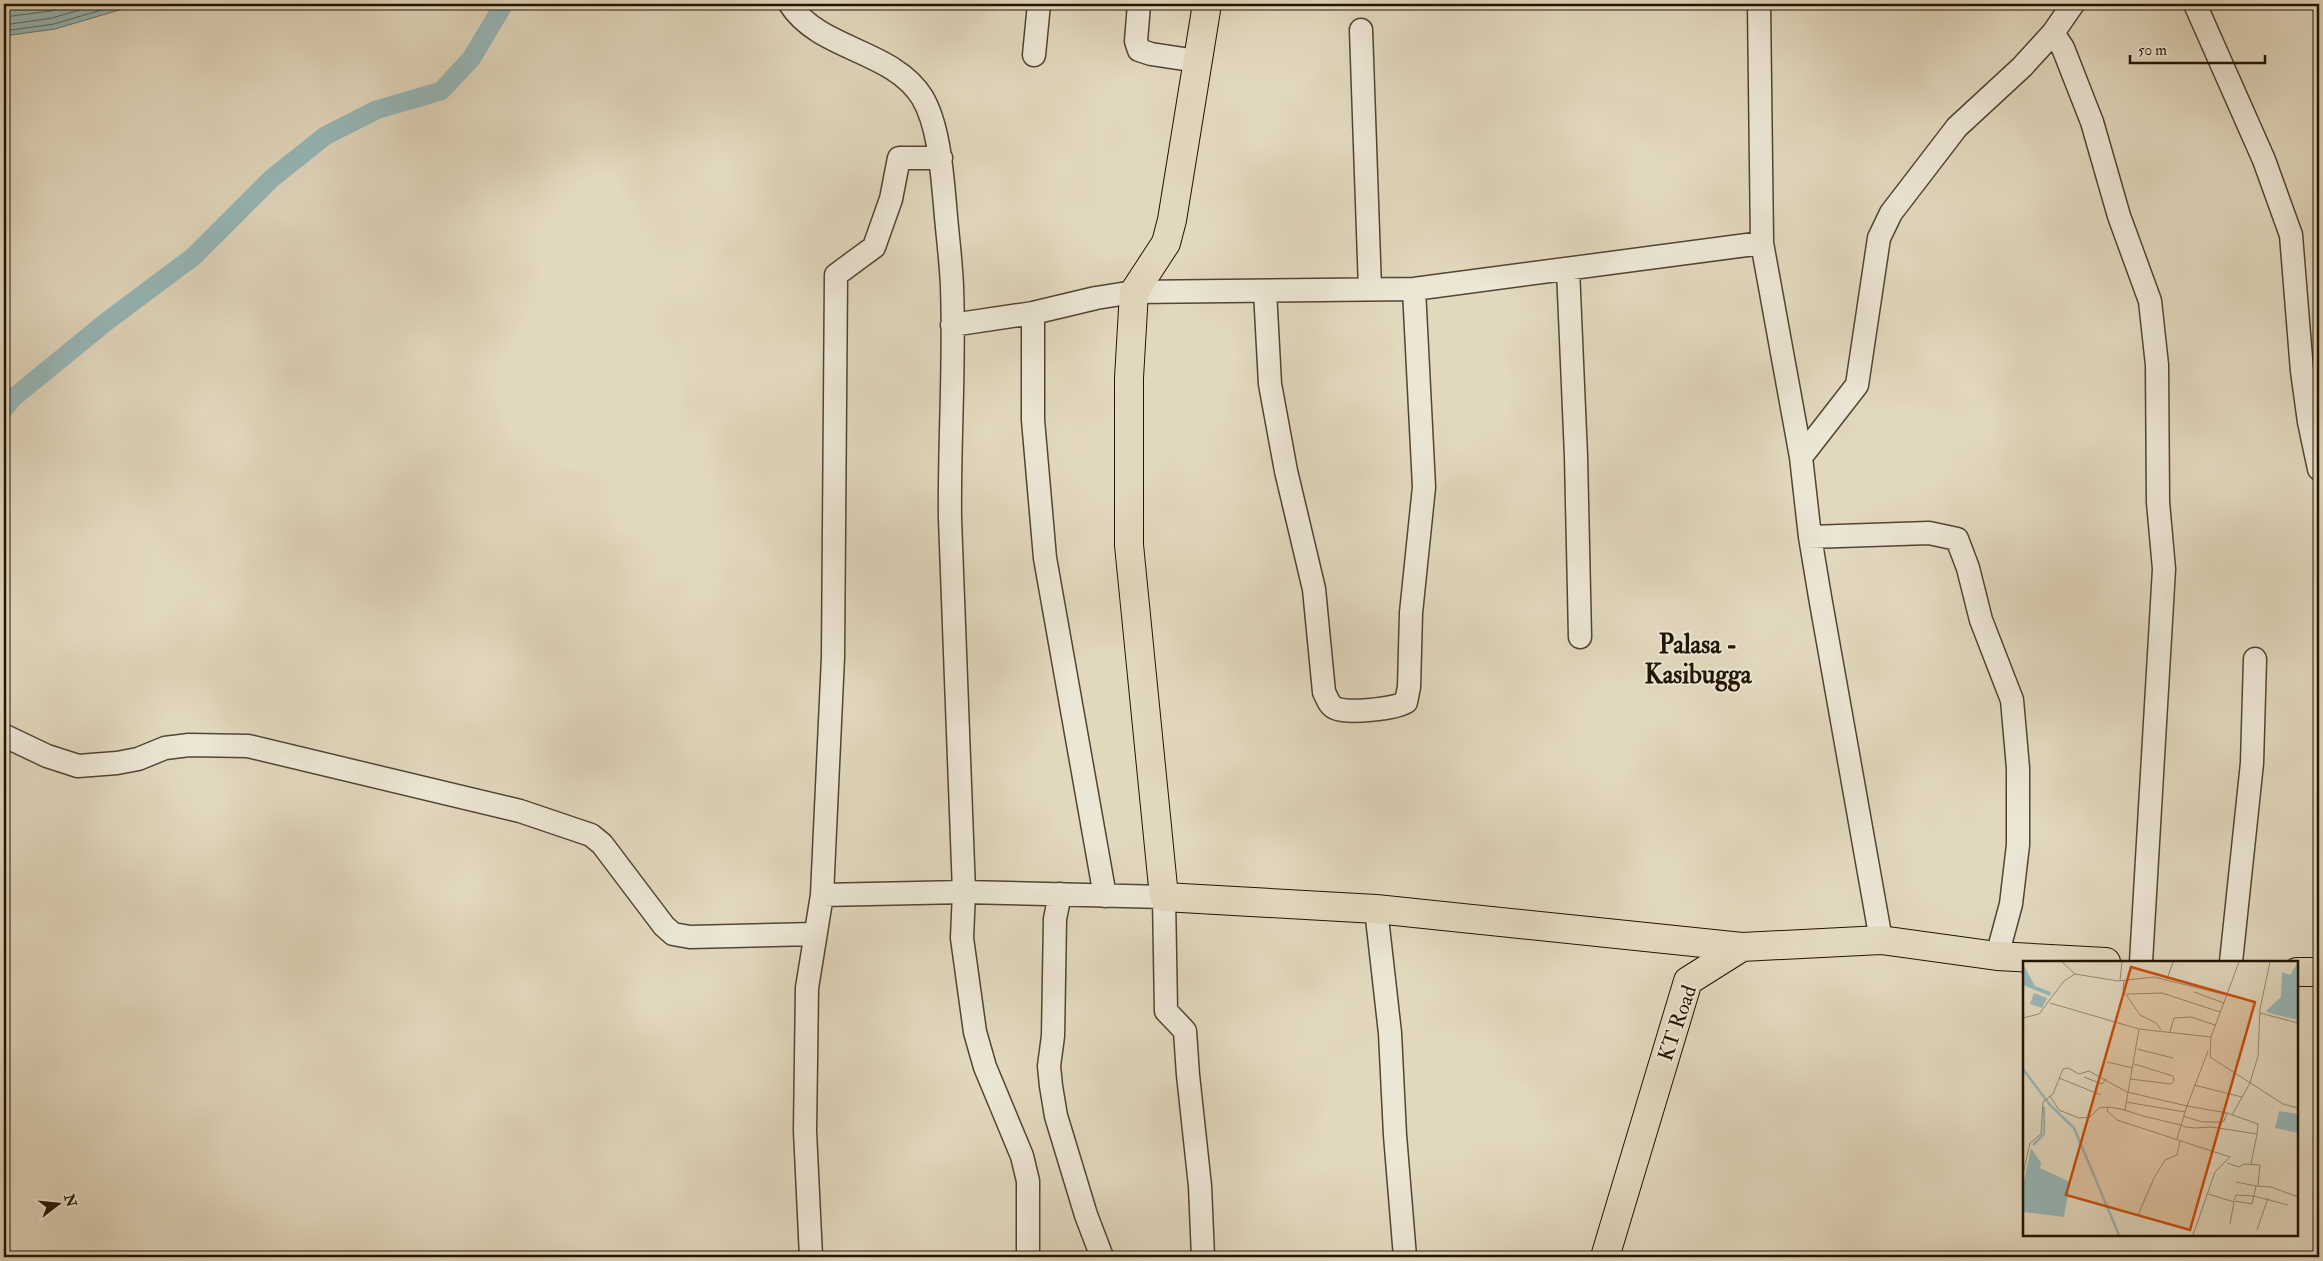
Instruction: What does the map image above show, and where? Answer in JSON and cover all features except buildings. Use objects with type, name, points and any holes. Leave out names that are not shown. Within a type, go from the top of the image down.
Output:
[{"type":"main road","points":[[1207,4],[1172,220],[1166,243],[1134,292],[1129,378],[1129,545],[1164,897],[1376,909],[1742,947]]},
{"type":"main road","name":"KT Road","points":[[1605,1257],[1688,980],[1742,947],[1881,940],[1997,956],[2088,961]]},
{"type":"main road","points":[[2298,972],[2319,972]]},
{"type":"street","points":[[790,4],[797,15],[814,29],[882,63],[906,79],[922,97],[932,123],[941,158],[952,287],[950,517],[964,892],[962,938],[975,1032],[985,1067],[1022,1156],[1028,1180],[1028,1257]]},
{"type":"street","points":[[1034,55],[1039,4]]},
{"type":"street","points":[[1139,4],[1136,40],[1140,50],[1197,61]]},
{"type":"street","points":[[1760,4],[1762,243],[1801,456],[1810,537],[1881,940]]},
{"type":"street","points":[[1801,456],[1857,385],[1879,238],[1891,213],[1957,127],[2022,67],[2053,33],[2073,4]]},
{"type":"street","points":[[2195,4],[2264,160],[2291,235],[2311,371],[2309,422],[2319,469]]},
{"type":"street","points":[[1361,30],[1370,289]]},
{"type":"street","points":[[2053,33],[2063,48],[2092,122],[2119,216],[2150,301],[2157,365],[2158,502],[2164,569],[2141,961]]},
{"type":"street","points":[[811,1257],[805,1131],[807,988],[814,934],[822,895],[833,657],[836,275],[874,247],[891,199],[900,158],[941,158]]},
{"type":"street","points":[[952,325],[1033,313],[1096,298],[1134,292],[1414,289],[1762,243]]},
{"type":"street","points":[[1568,270],[1576,456],[1580,637]]},
{"type":"street","points":[[1265,291],[1270,384],[1286,471],[1314,589],[1324,692],[1328,701],[1336,709],[1363,710],[1397,707],[1406,702],[1410,687],[1411,614],[1424,487],[1414,289]]},
{"type":"street","points":[[1033,313],[1033,420],[1045,558],[1105,896]]},
{"type":"street","points":[[1810,537],[1930,533],[1957,539],[1968,568],[1981,620],[2012,700],[2018,768],[2018,845],[2011,904],[1997,956]]},
{"type":"street","points":[[2231,961],[2252,763],[2256,659]]},
{"type":"street","points":[[6,736],[47,756],[78,766],[95,766],[138,759],[165,748],[218,744],[248,746],[398,780],[520,811],[591,835],[602,844],[645,904],[664,926],[674,934],[690,937],[814,934]]},
{"type":"street","points":[[822,895],[964,892],[1164,897],[1166,1011],[1186,1031],[1188,1074],[1200,1186],[1202,1257]]},
{"type":"street","points":[[1060,894],[1055,919],[1054,1036],[1048,1066],[1056,1116],[1086,1215],[1102,1257]]},
{"type":"street","points":[[1376,909],[1390,1033],[1404,1257]]},
{"type":"water","points":[[4,4],[127,4],[126,8],[55,29],[4,36]]},
{"type":"waterway","points":[[4,409],[13,398],[106,322],[193,257],[271,179],[325,136],[376,110],[441,91],[471,59],[504,4]]},
{"type":"district","name":"Palasa - Kasibugga","points":[[1698,659]]}]
